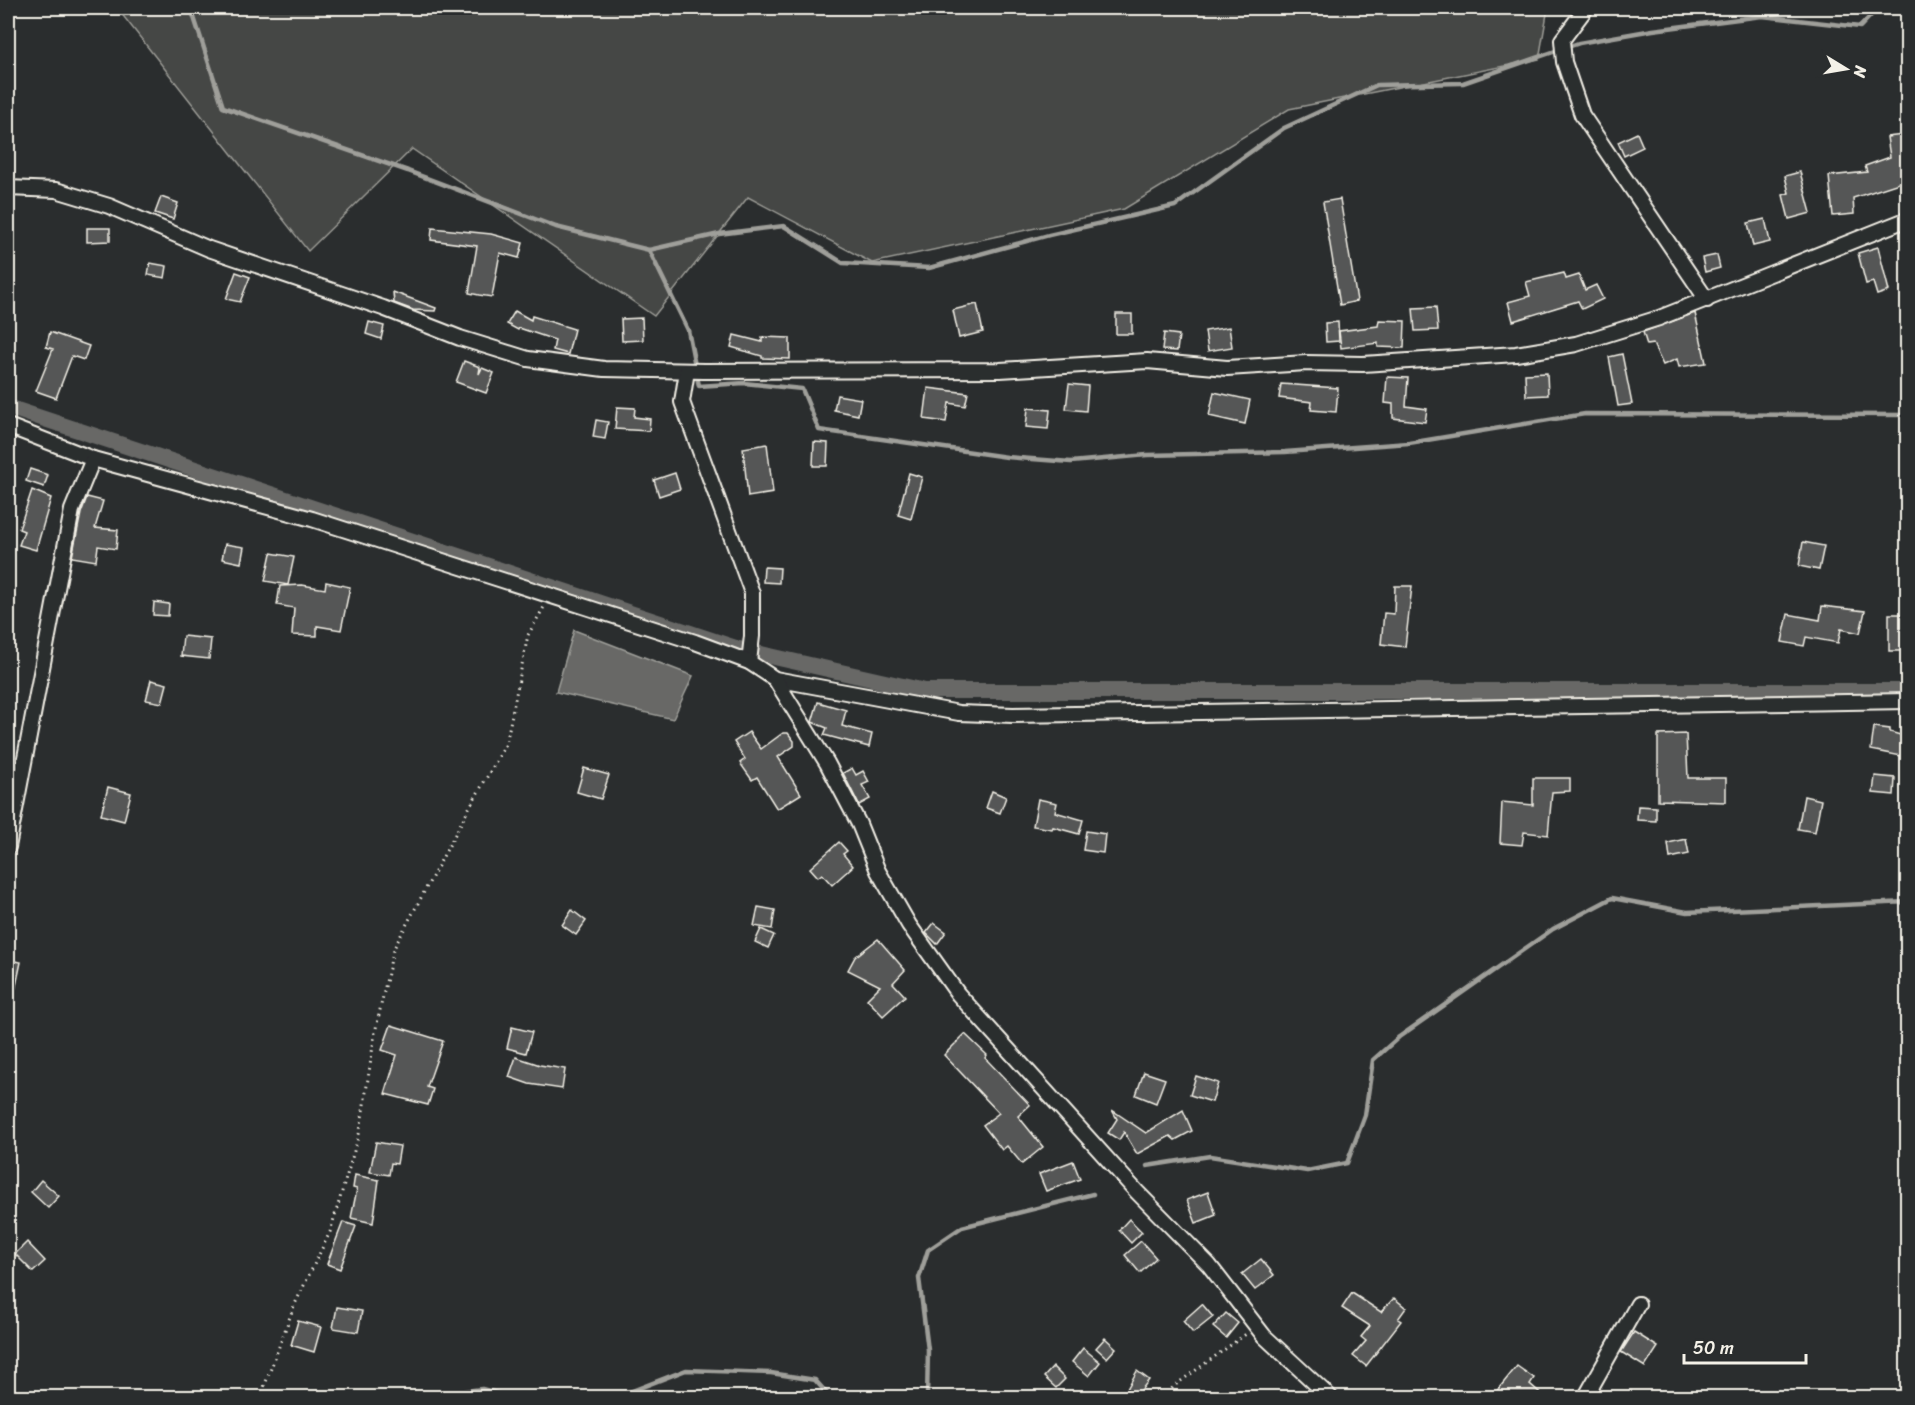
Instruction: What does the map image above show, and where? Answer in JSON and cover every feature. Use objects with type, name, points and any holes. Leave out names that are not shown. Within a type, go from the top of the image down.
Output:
[{"type":"street","points":[[1586,8],[1562,40],[1564,62],[1582,116],[1707,300]]},
{"type":"street","points":[[8,188],[56,190],[110,206],[209,249],[383,308],[460,338],[528,359],[604,369],[687,371],[1000,370],[1147,361],[1227,368],[1515,354],[1576,344],[1707,300],[1908,219]]},
{"type":"street","points":[[687,371],[682,402],[752,593],[752,636],[749,662]]},
{"type":"street","points":[[8,426],[93,459],[312,519],[551,596],[749,662],[775,678],[958,713],[1013,715],[1908,701]]},
{"type":"street","points":[[8,847],[72,510],[93,459]]},
{"type":"street","points":[[775,678],[827,763],[859,824],[878,872],[909,925],[958,994],[1129,1184],[1209,1265],[1257,1326],[1331,1398]]},
{"type":"street","points":[[1585,1398],[1638,1304]]},
{"type":"path","points":[[260,1398],[294,1306],[330,1232],[360,1131],[375,1033],[393,950],[506,744],[528,635],[551,596]]},
{"type":"path","points":[[1164,1398],[1174,1386],[1257,1326]]},
{"type":"shaded area","points":[[117,8],[1548,8],[1539,59],[1289,109],[1124,209],[872,263],[748,197],[654,316],[412,149],[308,251]]},
{"type":"shaded area","points":[[574,630],[693,676],[673,719],[556,692]]},
{"type":"building","points":[[1637,133],[1643,147],[1624,156],[1618,142]]},
{"type":"building","points":[[1903,135],[1908,180],[1853,198],[1854,214],[1833,216],[1829,176],[1867,172],[1865,166],[1890,157],[1887,137]]},
{"type":"building","points":[[1800,172],[1811,213],[1789,219],[1783,195],[1789,193],[1785,176]]},
{"type":"building","points":[[161,197],[178,203],[173,219],[155,213]]},
{"type":"building","points":[[1340,199],[1357,301],[1340,305],[1323,202]]},
{"type":"building","points":[[1765,219],[1770,242],[1753,246],[1748,223]]},
{"type":"building","points":[[87,228],[110,228],[110,241],[87,242]]},
{"type":"building","points":[[432,228],[491,234],[523,243],[519,258],[500,253],[492,297],[479,295],[469,293],[477,246],[431,240]]},
{"type":"building","points":[[1878,247],[1889,291],[1877,295],[1873,282],[1866,284],[1858,253]]},
{"type":"building","points":[[1717,255],[1720,268],[1705,272],[1702,258]]},
{"type":"building","points":[[150,263],[167,266],[165,278],[148,275]]},
{"type":"building","points":[[236,272],[250,277],[240,302],[226,299]]},
{"type":"building","points":[[1564,273],[1566,279],[1579,275],[1585,290],[1596,285],[1603,299],[1582,309],[1578,301],[1513,321],[1508,302],[1530,296],[1526,282]]},
{"type":"building","points":[[393,292],[436,308],[435,311],[413,310],[394,303]]},
{"type":"building","points":[[977,304],[983,332],[959,338],[953,310]]},
{"type":"building","points":[[1436,307],[1438,330],[1415,331],[1413,308]]},
{"type":"building","points":[[515,311],[531,320],[532,316],[574,329],[568,354],[553,350],[555,340],[519,328],[518,330],[507,324]]},
{"type":"building","points":[[1695,313],[1706,363],[1679,367],[1677,359],[1663,365],[1653,344],[1647,345],[1643,332]]},
{"type":"building","points":[[1116,314],[1132,314],[1132,334],[1116,334]]},
{"type":"building","points":[[642,318],[643,340],[622,341],[621,319]]},
{"type":"building","points":[[1379,320],[1405,321],[1404,348],[1378,347],[1378,343],[1341,348],[1339,331],[1378,326]]},
{"type":"building","points":[[369,322],[384,326],[381,339],[366,334]]},
{"type":"building","points":[[1338,322],[1339,341],[1326,342],[1325,323]]},
{"type":"building","points":[[1229,327],[1232,347],[1208,351],[1205,331]]},
{"type":"building","points":[[50,332],[89,346],[84,360],[72,356],[56,398],[36,391],[53,349],[46,347]]},
{"type":"building","points":[[1164,333],[1179,335],[1177,351],[1162,350]]},
{"type":"building","points":[[734,335],[762,342],[762,337],[790,338],[790,359],[762,358],[762,356],[731,347]]},
{"type":"building","points":[[1622,354],[1632,404],[1618,406],[1609,357]]},
{"type":"building","points":[[464,361],[480,367],[479,374],[482,368],[494,373],[486,393],[456,382]]},
{"type":"building","points":[[1547,373],[1548,395],[1526,396],[1525,374]]},
{"type":"building","points":[[1387,377],[1408,378],[1406,406],[1427,409],[1425,422],[1393,418],[1393,404],[1385,403]]},
{"type":"building","points":[[1069,384],[1088,386],[1086,411],[1066,409]]},
{"type":"building","points":[[1281,384],[1338,388],[1336,412],[1311,410],[1312,402],[1279,398]]},
{"type":"building","points":[[928,388],[968,393],[965,406],[949,403],[946,422],[924,419]]},
{"type":"building","points":[[1214,392],[1250,400],[1245,424],[1209,416]]},
{"type":"building","points":[[837,395],[861,399],[858,415],[834,410]]},
{"type":"building","points":[[617,407],[635,408],[634,417],[650,419],[649,431],[615,429]]},
{"type":"building","points":[[1028,408],[1050,410],[1048,429],[1026,427]]},
{"type":"building","points":[[596,420],[608,422],[605,439],[593,437]]},
{"type":"building","points":[[814,442],[828,443],[827,466],[813,466]]},
{"type":"building","points":[[767,444],[773,493],[748,497],[743,448]]},
{"type":"building","points":[[30,469],[48,475],[44,487],[26,481]]},
{"type":"building","points":[[675,473],[680,489],[659,496],[654,480]]},
{"type":"building","points":[[909,473],[922,477],[911,519],[898,515]]},
{"type":"building","points":[[32,490],[51,498],[36,550],[19,545],[24,531],[19,529]]},
{"type":"building","points":[[87,497],[103,501],[95,528],[118,530],[116,549],[98,546],[96,561],[72,557],[81,513]]},
{"type":"building","points":[[1803,542],[1824,546],[1819,570],[1799,566]]},
{"type":"building","points":[[225,544],[244,547],[241,563],[222,559]]},
{"type":"building","points":[[271,553],[294,557],[288,585],[265,581]]},
{"type":"building","points":[[764,567],[780,568],[779,583],[763,582]]},
{"type":"building","points":[[326,582],[350,587],[341,630],[317,626],[317,636],[292,635],[294,608],[277,605],[280,586],[302,585],[325,589]]},
{"type":"building","points":[[1395,586],[1412,586],[1405,647],[1381,644],[1384,613],[1394,614]]},
{"type":"building","points":[[154,602],[169,604],[168,616],[153,615]]},
{"type":"building","points":[[1822,606],[1865,611],[1860,633],[1841,629],[1838,643],[1806,637],[1804,646],[1782,642],[1788,614],[1820,620]]},
{"type":"building","points":[[1889,614],[1908,614],[1908,651],[1889,651]]},
{"type":"building","points":[[183,636],[211,639],[209,659],[181,656]]},
{"type":"building","points":[[151,680],[167,684],[162,703],[146,700]]},
{"type":"building","points":[[818,702],[846,710],[842,726],[872,734],[869,747],[824,735],[827,728],[812,722]]},
{"type":"building","points":[[1874,727],[1890,729],[1890,732],[1907,737],[1901,756],[1871,750]]},
{"type":"building","points":[[749,732],[761,749],[783,733],[788,733],[794,741],[794,746],[778,757],[801,794],[777,809],[757,777],[752,780],[740,763],[745,759],[734,742]]},
{"type":"building","points":[[1686,734],[1688,778],[1726,778],[1726,802],[1658,800],[1658,735]]},
{"type":"building","points":[[584,768],[609,775],[601,799],[577,792]]},
{"type":"building","points":[[852,768],[856,775],[863,771],[869,782],[862,785],[870,799],[859,805],[843,773]]},
{"type":"building","points":[[1875,776],[1895,778],[1894,795],[1873,793]]},
{"type":"building","points":[[1533,778],[1570,778],[1570,791],[1552,792],[1548,835],[1524,832],[1522,845],[1500,843],[1502,802],[1533,805]]},
{"type":"building","points":[[108,787],[131,793],[124,821],[101,815]]},
{"type":"building","points":[[992,791],[1006,797],[1000,813],[986,808]]},
{"type":"building","points":[[1804,796],[1821,800],[1815,832],[1798,829]]},
{"type":"building","points":[[1038,799],[1057,803],[1055,812],[1083,820],[1079,834],[1053,827],[1052,829],[1033,826]]},
{"type":"building","points":[[1638,806],[1656,807],[1656,821],[1637,820]]},
{"type":"building","points":[[1086,831],[1105,834],[1103,853],[1083,850]]},
{"type":"building","points":[[1686,839],[1689,854],[1670,858],[1668,843]]},
{"type":"building","points":[[839,842],[847,851],[843,854],[853,866],[832,885],[822,874],[818,877],[810,868]]},
{"type":"building","points":[[758,907],[775,910],[772,929],[754,926]]},
{"type":"building","points":[[572,910],[586,921],[576,935],[562,925]]},
{"type":"building","points":[[934,923],[946,932],[937,944],[926,933]]},
{"type":"building","points":[[761,929],[774,935],[768,948],[755,942]]},
{"type":"building","points":[[878,939],[905,970],[893,983],[905,996],[883,1016],[867,999],[880,986],[848,970],[855,957]]},
{"type":"building","points":[[8,960],[21,962],[13,1000],[8,1000]]},
{"type":"building","points":[[391,1025],[443,1041],[427,1087],[433,1089],[428,1105],[385,1094],[397,1055],[382,1050]]},
{"type":"building","points":[[512,1027],[532,1032],[526,1053],[507,1048]]},
{"type":"building","points":[[965,1034],[987,1055],[985,1058],[1030,1105],[1018,1116],[1043,1147],[1022,1164],[1007,1146],[1002,1150],[983,1125],[999,1113],[944,1055]]},
{"type":"building","points":[[516,1057],[540,1065],[565,1069],[562,1089],[529,1084],[509,1077]]},
{"type":"building","points":[[1144,1072],[1165,1079],[1156,1103],[1136,1095]]},
{"type":"building","points":[[1196,1076],[1218,1083],[1212,1102],[1190,1095]]},
{"type":"building","points":[[1112,1110],[1146,1133],[1183,1110],[1192,1131],[1175,1140],[1170,1136],[1137,1154],[1124,1132],[1119,1140],[1108,1133],[1117,1119]]},
{"type":"building","points":[[376,1142],[400,1146],[397,1164],[391,1163],[389,1175],[370,1172]]},
{"type":"building","points":[[1073,1161],[1080,1179],[1046,1191],[1039,1174]]},
{"type":"building","points":[[355,1175],[379,1180],[373,1223],[351,1218],[357,1189],[353,1188]]},
{"type":"building","points":[[41,1180],[59,1196],[48,1208],[31,1192]]},
{"type":"building","points":[[1208,1192],[1216,1215],[1196,1223],[1187,1200]]},
{"type":"building","points":[[1129,1219],[1142,1232],[1131,1243],[1119,1230]]},
{"type":"building","points":[[343,1222],[356,1226],[340,1269],[327,1264]]},
{"type":"building","points":[[1141,1241],[1156,1258],[1140,1273],[1125,1255]]},
{"type":"building","points":[[27,1242],[45,1261],[33,1272],[15,1254]]},
{"type":"building","points":[[1261,1259],[1274,1275],[1255,1290],[1242,1274]]},
{"type":"building","points":[[1352,1293],[1381,1312],[1394,1298],[1406,1308],[1398,1319],[1401,1321],[1366,1366],[1353,1356],[1366,1341],[1361,1337],[1370,1326],[1342,1308]]},
{"type":"building","points":[[1202,1304],[1213,1317],[1193,1333],[1183,1321]]},
{"type":"building","points":[[337,1307],[362,1311],[358,1332],[333,1328]]},
{"type":"building","points":[[1226,1313],[1238,1323],[1226,1338],[1213,1327]]},
{"type":"building","points":[[298,1321],[321,1327],[314,1352],[291,1345]]},
{"type":"building","points":[[1634,1332],[1658,1347],[1645,1367],[1621,1352]]},
{"type":"building","points":[[1105,1338],[1116,1348],[1107,1358],[1096,1348]]},
{"type":"building","points":[[1083,1348],[1100,1362],[1089,1376],[1072,1362]]},
{"type":"building","points":[[1517,1366],[1534,1378],[1530,1384],[1546,1398],[1491,1398]]},
{"type":"building","points":[[1053,1367],[1065,1379],[1056,1388],[1044,1377]]},
{"type":"building","points":[[1137,1371],[1149,1380],[1135,1398],[1122,1398]]},
{"type":"waterway","points":[[191,8],[223,107],[408,171],[556,227],[649,250],[719,234],[784,226],[843,263],[929,268],[1049,235],[1175,206],[1284,128],[1377,85],[1463,83],[1579,43],[1653,30],[1762,16],[1860,27],[1878,8]]},
{"type":"waterway","points":[[649,250],[688,330],[699,386],[744,383],[802,389],[819,430],[1007,457],[1071,462],[1147,455],[1285,452],[1409,443],[1585,414],[1908,415]]},
{"type":"waterway","points":[[8,407],[739,649],[925,691],[1908,691]]},
{"type":"waterway","points":[[1147,1166],[1210,1156],[1307,1171],[1347,1163],[1365,1115],[1373,1060],[1399,1037],[1553,929],[1612,898],[1687,912],[1908,902]]},
{"type":"waterway","points":[[927,1398],[928,1350],[919,1278],[928,1250],[962,1227],[1093,1194]]},
{"type":"waterway","points":[[614,1398],[686,1370],[771,1373],[815,1380],[831,1398]]},
{"type":"waterway","points":[[405,1398],[482,1389],[514,1398]]}]
